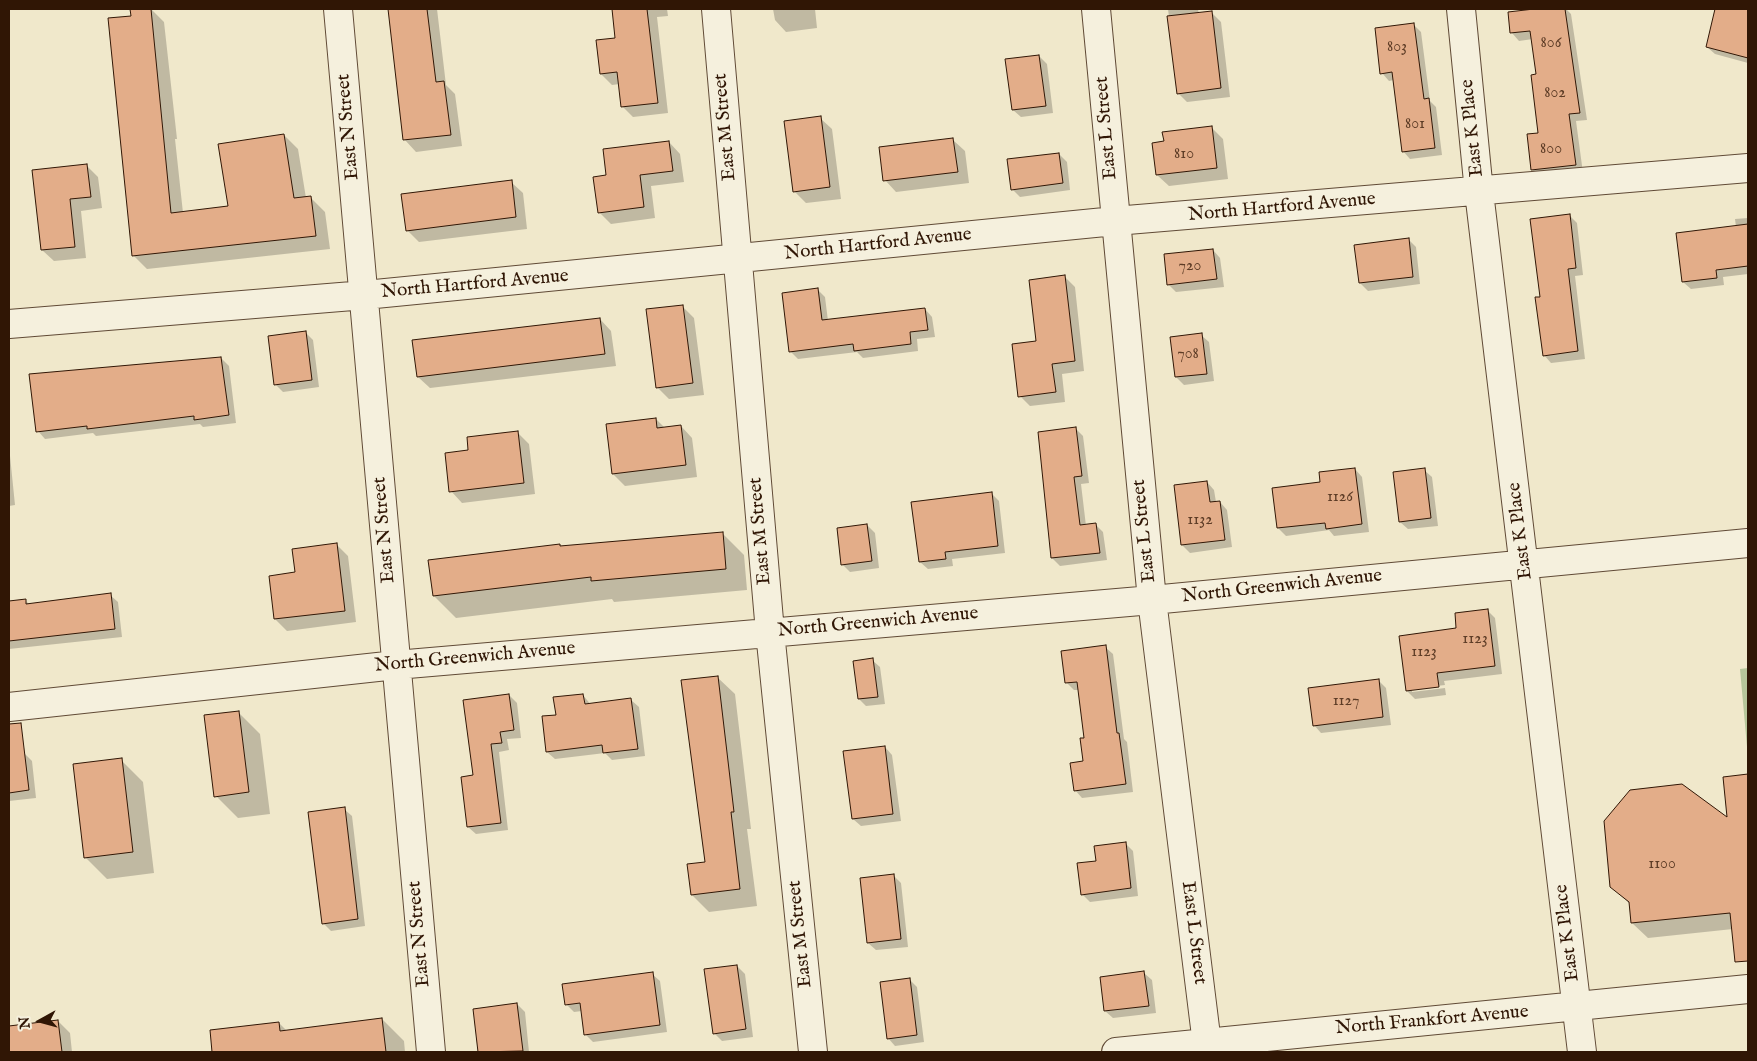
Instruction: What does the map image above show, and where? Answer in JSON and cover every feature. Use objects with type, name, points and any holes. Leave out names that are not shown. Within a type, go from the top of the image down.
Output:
[{"type":"street","name":"East N Street","points":[[338,9],[431,1052]]},
{"type":"street","name":"East M Street","points":[[716,9],[770,632],[813,1052]]},
{"type":"street","name":"East L Street","points":[[1096,9],[1152,600],[1207,1047]]},
{"type":"street","name":"East K Place","points":[[1461,9],[1479,192],[1525,563],[1582,1052]]},
{"type":"street","name":"North Hartford Avenue","points":[[9,324],[365,295],[738,260],[1115,221],[1748,168]]},
{"type":"street","name":"North Greenwich Avenue","points":[[9,707],[396,665],[1152,600],[1748,543]]},
{"type":"street","name":"North Frankfort Avenue","points":[[1116,1052],[1207,1047],[1748,989]]},
{"type":"green space","points":[[1748,668],[1748,758],[1740,669]]},
{"type":"building","points":[[130,9],[151,9],[171,213],[228,206],[218,144],[284,134],[294,198],[311,196],[316,236],[132,256],[108,18],[131,16]]},
{"type":"building","points":[[388,9],[427,9],[436,82],[444,81],[451,135],[403,140]]},
{"type":"building","points":[[612,9],[647,9],[658,103],[621,107],[617,72],[600,74],[596,40],[615,38]]},
{"type":"building","points":[[1534,9],[1565,9],[1580,113],[1569,114],[1576,165],[1531,170],[1527,134],[1538,133],[1531,75],[1536,74],[1530,31],[1510,33],[1508,12]]},
{"type":"building","points":[[1715,9],[1748,9],[1748,58],[1706,47]]},
{"type":"building","points":[[1212,11],[1221,88],[1177,94],[1167,16]]},
{"type":"building","points":[[1414,23],[1424,99],[1429,98],[1435,148],[1402,152],[1392,72],[1380,74],[1375,28]]},
{"type":"building","points":[[1039,55],[1046,106],[1012,110],[1005,59]]},
{"type":"building","points":[[821,116],[830,187],[793,192],[784,121]]},
{"type":"building","points":[[1212,126],[1217,168],[1156,175],[1152,143],[1164,141],[1162,132]]},
{"type":"building","points":[[953,138],[958,172],[883,181],[879,147]]},
{"type":"building","points":[[669,141],[673,171],[640,175],[644,207],[598,213],[593,177],[606,175],[603,149]]},
{"type":"building","points":[[1059,153],[1063,183],[1011,190],[1007,159]]},
{"type":"building","points":[[87,164],[91,197],[70,199],[75,247],[41,250],[32,170]]},
{"type":"building","points":[[512,180],[516,217],[406,231],[401,194]]},
{"type":"building","points":[[1570,214],[1576,268],[1568,269],[1578,351],[1543,356],[1535,297],[1540,297],[1530,219]]},
{"type":"building","points":[[1748,224],[1748,266],[1716,270],[1717,278],[1682,282],[1676,233]]},
{"type":"building","points":[[1409,238],[1413,277],[1359,283],[1354,245]]},
{"type":"building","points":[[1213,249],[1217,279],[1167,285],[1164,254]]},
{"type":"building","points":[[1065,275],[1075,361],[1052,364],[1056,392],[1018,397],[1012,344],[1036,341],[1029,280]]},
{"type":"building","points":[[818,288],[822,320],[925,308],[928,330],[910,332],[911,344],[854,351],[853,344],[789,352],[782,293]]},
{"type":"building","points":[[683,305],[693,383],[656,388],[646,309]]},
{"type":"building","points":[[600,318],[605,354],[417,377],[412,340]]},
{"type":"building","points":[[306,331],[312,380],[274,385],[268,336]]},
{"type":"building","points":[[1202,333],[1207,374],[1175,377],[1170,337]]},
{"type":"building","points":[[221,357],[229,415],[194,420],[194,416],[87,429],[87,426],[36,432],[29,374]]},
{"type":"building","points":[[656,418],[657,428],[681,425],[686,465],[612,474],[606,424]]},
{"type":"building","points":[[1076,427],[1082,476],[1074,477],[1080,525],[1096,523],[1100,553],[1051,558],[1038,432]]},
{"type":"building","points":[[518,431],[524,483],[449,492],[445,453],[468,450],[467,437]]},
{"type":"building","points":[[1355,468],[1362,524],[1326,529],[1325,523],[1277,528],[1272,488],[1320,482],[1319,472]]},
{"type":"building","points":[[1425,468],[1431,518],[1399,522],[1393,472]]},
{"type":"building","points":[[1207,481],[1210,502],[1220,501],[1225,540],[1181,545],[1174,485]]},
{"type":"building","points":[[992,492],[998,546],[945,552],[946,559],[919,562],[911,502]]},
{"type":"building","points":[[867,524],[872,561],[841,565],[837,528]]},
{"type":"building","points":[[723,532],[726,569],[591,581],[591,577],[433,596],[428,560],[560,544],[560,546]]},
{"type":"building","points":[[337,543],[345,611],[274,619],[269,576],[295,572],[292,549]]},
{"type":"building","points":[[111,593],[115,629],[9,641],[9,601],[26,599],[26,604]]},
{"type":"building","points":[[1488,609],[1495,666],[1437,673],[1439,687],[1406,691],[1399,636],[1456,628],[1455,613]]},
{"type":"building","points":[[1106,645],[1117,733],[1119,733],[1126,784],[1074,791],[1070,763],[1083,761],[1080,738],[1084,738],[1077,682],[1065,683],[1061,651]]},
{"type":"building","points":[[873,658],[878,697],[858,699],[853,661]]},
{"type":"building","points":[[718,676],[734,812],[731,812],[740,889],[691,895],[687,864],[705,862],[681,680]]},
{"type":"building","points":[[1379,679],[1383,717],[1313,726],[1308,688]]},
{"type":"building","points":[[509,694],[514,730],[500,732],[502,743],[491,744],[501,823],[467,827],[461,777],[473,775],[463,700]]},
{"type":"building","points":[[583,694],[585,704],[631,698],[638,749],[603,753],[602,745],[546,752],[542,716],[556,715],[553,697]]},
{"type":"building","points":[[239,711],[249,792],[214,797],[204,715]]},
{"type":"building","points":[[21,723],[29,790],[9,793],[9,724]]},
{"type":"building","points":[[885,746],[893,814],[852,819],[843,751]]},
{"type":"building","points":[[122,758],[133,852],[84,858],[73,764]]},
{"type":"building","points":[[1748,774],[1748,961],[1735,962],[1730,913],[1631,923],[1629,902],[1610,887],[1604,821],[1630,790],[1682,784],[1727,817],[1723,777]]},
{"type":"building","points":[[345,807],[358,919],[322,924],[308,812]]},
{"type":"building","points":[[1126,842],[1131,888],[1081,895],[1077,863],[1096,861],[1094,846]]},
{"type":"building","points":[[894,874],[901,939],[867,943],[860,878]]},
{"type":"building","points":[[737,965],[746,1029],[713,1034],[704,969]]},
{"type":"building","points":[[1144,971],[1149,1006],[1104,1011],[1100,977]]},
{"type":"building","points":[[653,972],[660,1025],[584,1035],[580,1003],[565,1005],[562,984]]},
{"type":"building","points":[[910,978],[917,1035],[887,1039],[880,982]]},
{"type":"building","points":[[517,1003],[523,1051],[478,1052],[473,1009]]},
{"type":"building","points":[[382,1018],[386,1052],[212,1052],[210,1030],[279,1022],[280,1031]]},
{"type":"building","points":[[58,1020],[62,1052],[9,1052],[9,1026]]}]
